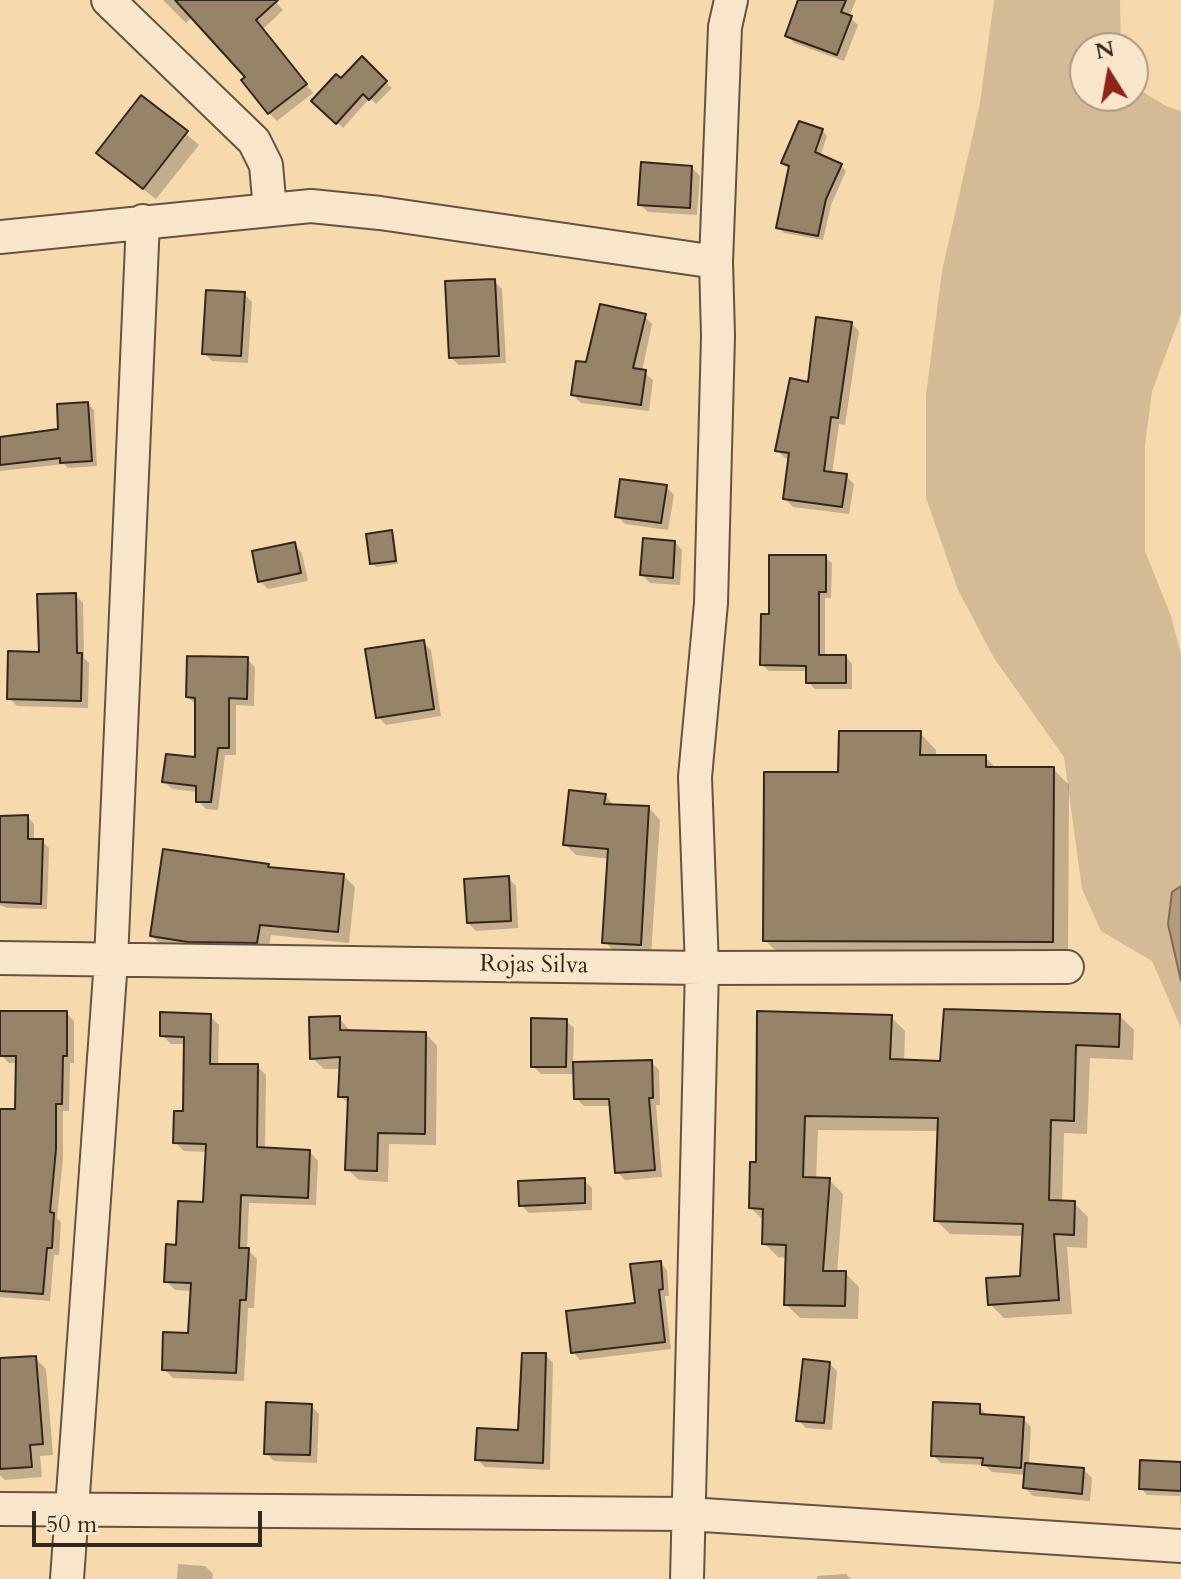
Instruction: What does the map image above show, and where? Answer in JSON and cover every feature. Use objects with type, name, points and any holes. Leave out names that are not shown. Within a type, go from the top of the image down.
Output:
[{"type":"street","points":[[108,0],[254,141],[266,165],[270,210]]},
{"type":"street","points":[[687,1579],[702,968],[695,777],[711,603],[718,336],[716,262],[725,27],[731,0]]},
{"type":"street","points":[[0,237],[311,206],[380,213],[716,262]]},
{"type":"street","points":[[67,1579],[111,960],[143,221]]},
{"type":"street","name":"Rojas Silva","points":[[0,958],[702,968],[1067,967]]},
{"type":"street","points":[[0,1509],[688,1514],[1181,1546]]},
{"type":"shaded area","points":[[994,0],[1120,0],[1121,32],[1069,32],[1069,112],[1149,112],[1149,96],[1181,111],[1181,314],[1152,391],[1145,445],[1145,551],[1171,616],[1181,654],[1181,1028],[1152,961],[1101,931],[1082,889],[1064,757],[994,658],[958,590],[926,498],[926,395],[942,271],[980,103]]},
{"type":"shaded area","points":[[1181,886],[1181,981],[1168,924],[1172,892]]},
{"type":"building","points":[[175,0],[278,0],[256,20],[307,84],[268,114],[241,80],[245,77]]},
{"type":"building","points":[[798,0],[846,0],[841,12],[852,16],[837,55],[785,36]]},
{"type":"building","points":[[362,56],[387,81],[369,100],[363,94],[336,124],[311,101],[336,74],[341,78]]},
{"type":"building","points":[[141,95],[188,131],[143,189],[96,153]]},
{"type":"building","points":[[799,121],[823,129],[815,152],[842,164],[826,199],[818,236],[776,228],[789,166],[781,163]]},
{"type":"building","points":[[641,162],[692,166],[690,208],[638,205]]},
{"type":"building","points":[[495,279],[499,356],[449,358],[445,281]]},
{"type":"building","points":[[206,290],[245,292],[241,356],[202,354]]},
{"type":"building","points":[[600,304],[646,314],[633,368],[646,370],[641,405],[571,395],[576,361],[586,362]]},
{"type":"building","points":[[816,317],[852,322],[838,418],[831,417],[824,471],[847,474],[842,507],[783,499],[789,453],[775,451],[790,378],[808,382]]},
{"type":"building","points":[[88,402],[92,461],[60,463],[60,458],[0,465],[0,437],[58,429],[57,404]]},
{"type":"building","points":[[620,479],[667,485],[661,523],[615,517]]},
{"type":"building","points":[[392,530],[396,561],[370,564],[366,534]]},
{"type":"building","points":[[643,538],[675,541],[673,578],[640,575]]},
{"type":"building","points":[[295,542],[301,573],[258,582],[252,551]]},
{"type":"building","points":[[769,555],[826,555],[826,592],[819,592],[819,655],[846,655],[846,683],[806,683],[806,666],[760,665],[761,614],[769,614]]},
{"type":"building","points":[[76,593],[77,653],[82,653],[81,701],[7,699],[8,651],[39,652],[37,594]]},
{"type":"building","points":[[424,640],[434,709],[376,718],[365,649]]},
{"type":"building","points":[[187,656],[248,657],[247,699],[229,698],[229,748],[218,748],[211,802],[196,802],[196,786],[162,782],[166,754],[195,757],[195,698],[186,697]]},
{"type":"building","points":[[839,731],[921,731],[920,755],[986,755],[986,767],[1054,767],[1053,942],[763,941],[764,772],[838,772]]},
{"type":"building","points":[[569,790],[606,794],[604,804],[649,806],[641,945],[602,943],[608,849],[563,845]]},
{"type":"building","points":[[28,815],[28,839],[43,839],[41,904],[0,902],[0,816]]},
{"type":"building","points":[[163,849],[269,864],[268,867],[344,874],[338,932],[260,925],[257,943],[188,942],[150,936]]},
{"type":"building","points":[[509,876],[511,921],[467,923],[464,879]]},
{"type":"building","points":[[944,1009],[1120,1014],[1119,1047],[1076,1045],[1074,1121],[1051,1120],[1049,1200],[1075,1201],[1074,1235],[1054,1234],[1059,1300],[988,1305],[986,1278],[1020,1276],[1023,1224],[934,1221],[938,1118],[805,1116],[803,1177],[830,1178],[823,1271],[846,1271],[845,1306],[784,1305],[786,1245],[762,1244],[763,1209],[749,1208],[750,1162],[756,1162],[757,1011],[892,1015],[890,1059],[940,1061]]},
{"type":"building","points":[[0,1011],[67,1011],[67,1056],[63,1056],[62,1104],[56,1104],[56,1149],[50,1212],[54,1213],[52,1248],[47,1248],[43,1294],[0,1291],[0,1109],[15,1109],[16,1056],[0,1056]]},
{"type":"building","points":[[160,1012],[211,1014],[210,1064],[258,1064],[257,1147],[310,1150],[308,1198],[241,1195],[239,1248],[249,1248],[246,1300],[240,1300],[236,1373],[162,1370],[163,1332],[188,1333],[191,1283],[164,1282],[166,1244],[176,1245],[178,1201],[203,1202],[206,1144],[173,1143],[174,1111],[183,1111],[184,1037],[160,1036]]},
{"type":"building","points":[[340,1016],[340,1030],[426,1032],[425,1134],[378,1133],[377,1171],[345,1170],[348,1097],[338,1097],[340,1057],[310,1059],[309,1017]]},
{"type":"building","points":[[531,1018],[567,1019],[566,1067],[531,1067]]},
{"type":"building","points":[[652,1060],[653,1098],[649,1098],[655,1170],[615,1173],[609,1099],[574,1099],[573,1062]]},
{"type":"building","points":[[585,1178],[585,1203],[519,1206],[518,1181]]},
{"type":"building","points":[[661,1261],[663,1289],[659,1290],[665,1342],[571,1353],[566,1311],[635,1303],[630,1264]]},
{"type":"building","points":[[522,1353],[546,1353],[543,1463],[475,1460],[477,1428],[518,1430]]},
{"type":"building","points":[[36,1356],[43,1444],[30,1445],[32,1467],[0,1469],[0,1358]]},
{"type":"building","points":[[803,1359],[830,1362],[824,1423],[796,1421]]},
{"type":"building","points":[[266,1402],[312,1404],[310,1455],[264,1454]]},
{"type":"building","points":[[933,1402],[980,1404],[980,1414],[1024,1417],[1021,1468],[982,1465],[983,1458],[931,1456]]},
{"type":"building","points":[[1140,1460],[1181,1462],[1181,1491],[1139,1489]]},
{"type":"building","points":[[1025,1463],[1084,1468],[1082,1494],[1023,1488]]}]
